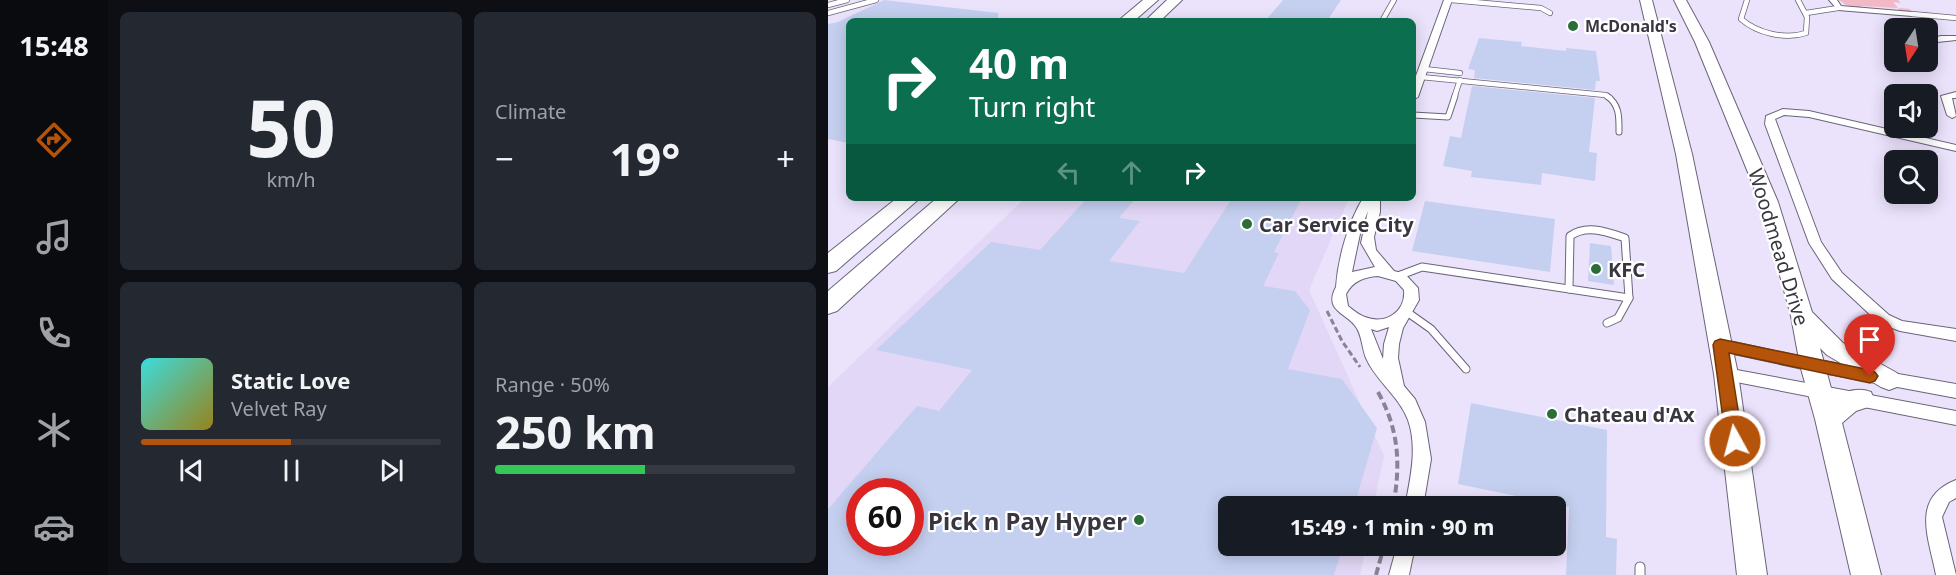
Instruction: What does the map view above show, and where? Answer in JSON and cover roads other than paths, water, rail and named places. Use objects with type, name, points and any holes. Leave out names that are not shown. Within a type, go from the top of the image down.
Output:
[{"type":"highway","points":[[1129,18],[1151,0]]},
{"type":"highway","points":[[1155,18],[1176,0]]},
{"type":"highway","points":[[828,266],[906,201]]},
{"type":"highway","points":[[828,307],[947,201]]},
{"type":"main road","points":[[1646,0],[1684,154],[1726,374],[1752,575]]},
{"type":"main road","name":"Woodmead Drive","points":[[1684,3],[1769,202],[1802,316],[1866,575]]},
{"type":"main road","points":[[1802,316],[1835,349],[1889,380]]},
{"type":"main road","points":[[1828,419],[1849,402],[1862,399]]},
{"type":"street","points":[[1416,90],[1449,0]]},
{"type":"street","points":[[1835,4],[1912,14]]},
{"type":"street","points":[[1938,39],[1956,38]]},
{"type":"street","points":[[1952,115],[1946,96],[1956,95]]},
{"type":"street","points":[[1956,148],[1802,113],[1783,112],[1770,118],[1815,243],[1837,276],[1884,319],[1900,326],[1956,334]]},
{"type":"street","points":[[1367,201],[1353,234],[1339,301],[1348,316],[1362,323],[1379,325],[1403,315]]},
{"type":"street","points":[[1374,201],[1375,210],[1367,244],[1372,256],[1411,288],[1412,304],[1403,315],[1389,348],[1390,362],[1399,389]]},
{"type":"street","points":[[1342,286],[1357,274],[1367,272],[1393,274]]},
{"type":"street","points":[[1362,323],[1373,357],[1409,404],[1421,439],[1422,459],[1416,496]]},
{"type":"street","points":[[1720,345],[1816,378],[1862,399],[1956,418]]},
{"type":"street","points":[[1726,374],[1889,380],[1956,391]]},
{"type":"street","points":[[1946,575],[1933,516],[1943,496],[1956,488]]},
{"type":"street","points":[[1399,575],[1404,556]]},
{"type":"lane","points":[[828,5],[847,0]]},
{"type":"lane","points":[[828,13],[876,0]]},
{"type":"lane","points":[[1384,18],[1394,0]]},
{"type":"lane","points":[[1449,0],[1540,8],[1550,13]]},
{"type":"lane","points":[[1540,0],[1540,8]]},
{"type":"lane","points":[[1747,0],[1741,20],[1765,32],[1795,36],[1804,35],[1808,22],[1806,13],[1798,0]]},
{"type":"lane","points":[[1806,13],[1835,4]]},
{"type":"lane","points":[[1912,14],[1956,18]]},
{"type":"lane","points":[[1423,73],[1460,73]]},
{"type":"lane","points":[[1423,73],[1460,80],[1608,96],[1618,108],[1619,132]]},
{"type":"lane","points":[[1416,115],[1448,117],[1460,80]]},
{"type":"lane","points":[[1569,289],[1570,236],[1581,230],[1600,231],[1624,238],[1629,298],[1618,318],[1606,322]]},
{"type":"lane","points":[[1393,274],[1422,267],[1629,298]]},
{"type":"lane","points":[[1403,315],[1431,329],[1466,369]]},
{"type":"place","name":"McDonald's","points":[[1573,26]]},
{"type":"place","name":"Car Service City","points":[[1247,224]]},
{"type":"place","name":"KFC","points":[[1596,269]]},
{"type":"place","name":"Chateau d'Ax","points":[[1552,414]]},
{"type":"place","name":"Pick n Pay Hyper","points":[[1139,520]]}]
